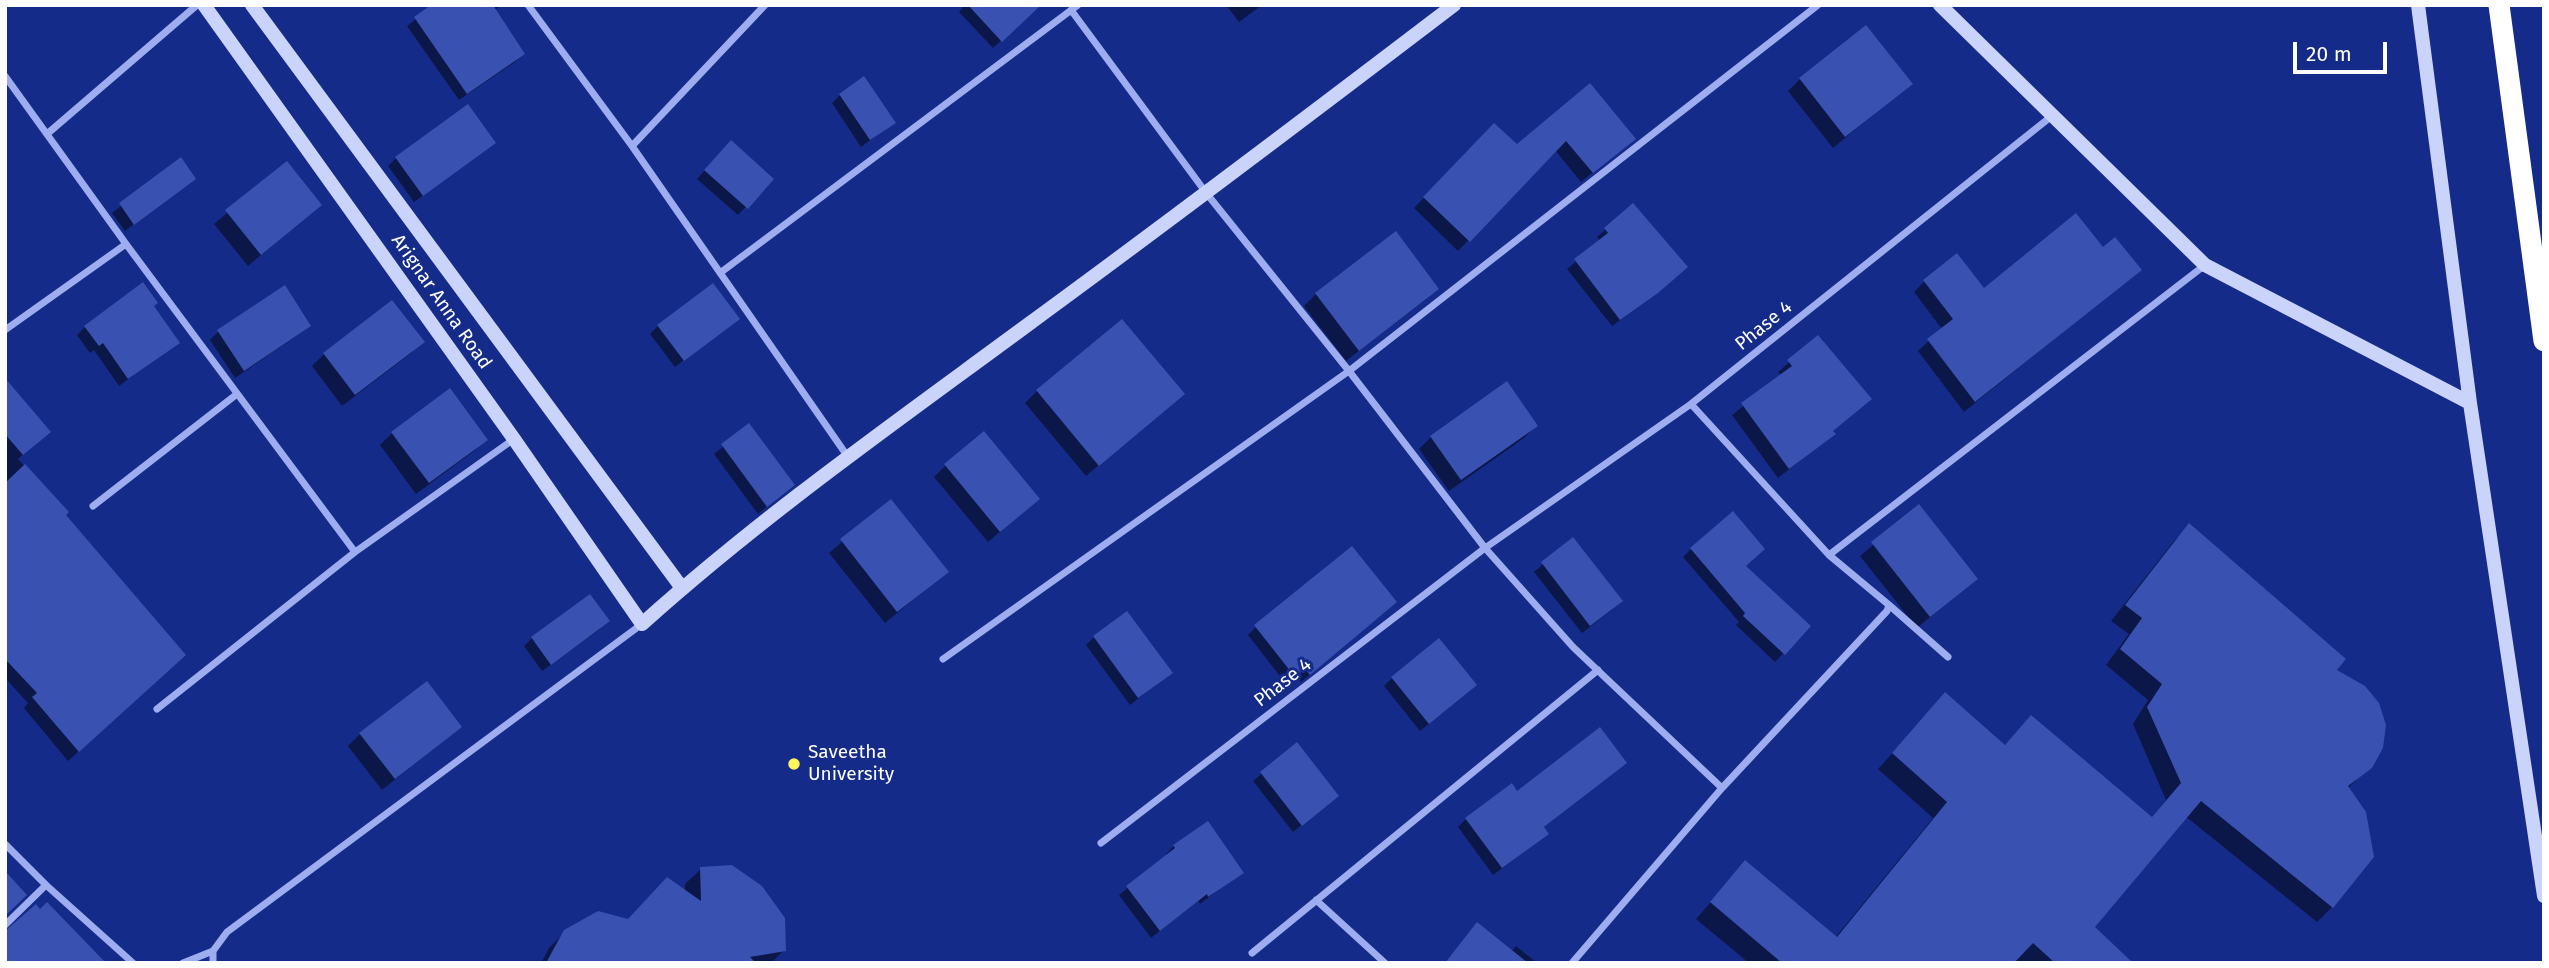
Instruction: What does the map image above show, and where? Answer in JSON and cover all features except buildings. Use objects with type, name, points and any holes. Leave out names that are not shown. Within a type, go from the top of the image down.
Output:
[{"type":"highway","points":[[2499,5],[2544,341]]},
{"type":"street","points":[[47,134],[197,5]]},
{"type":"street","name":"Arignar Anna Road","points":[[204,5],[514,439],[642,624]]},
{"type":"street","name":"Arignar Anna Road","points":[[252,5],[682,589]]},
{"type":"street","points":[[528,5],[632,146],[848,457]]},
{"type":"street","points":[[632,146],[765,5]]},
{"type":"street","points":[[183,963],[213,951],[227,932],[642,624],[848,457],[1207,194],[1454,5]]},
{"type":"street","points":[[943,659],[1349,371],[1818,5]]},
{"type":"street","points":[[1940,5],[2205,265],[2470,403]]},
{"type":"street","points":[[2418,5],[2470,403],[2544,896]]},
{"type":"street","points":[[720,273],[1075,8],[1207,194],[1349,371],[1485,548],[1573,646],[1722,788]]},
{"type":"street","points":[[5,76],[355,552]]},
{"type":"street","name":"Phase 4","points":[[1101,843],[1485,548],[1691,404],[2053,116]]},
{"type":"street","points":[[5,330],[126,244]]},
{"type":"street","points":[[1829,555],[2205,265]]},
{"type":"street","points":[[93,506],[237,394]]},
{"type":"street","points":[[1691,404],[1829,555],[1948,657]]},
{"type":"street","points":[[157,709],[355,552],[514,439]]},
{"type":"street","points":[[1572,963],[1722,788],[1881,619],[1889,606]]},
{"type":"street","points":[[1252,953],[1598,670]]},
{"type":"street","points":[[5,844],[132,963]]},
{"type":"street","points":[[5,925],[46,885]]},
{"type":"street","points":[[1316,900],[1385,963]]},
{"type":"street","points":[[213,951],[213,963]]},
{"type":"place","name":"Saveetha University","points":[[794,764]]}]
